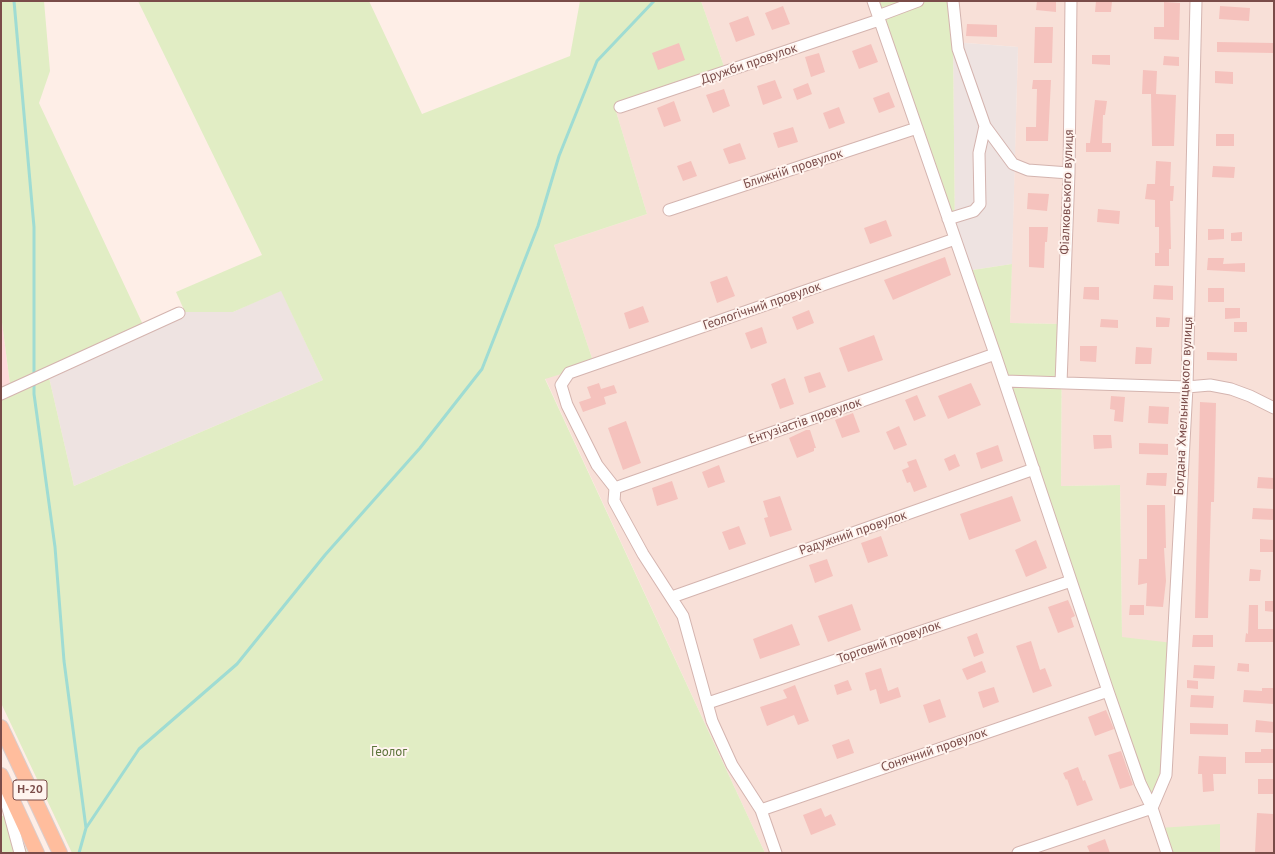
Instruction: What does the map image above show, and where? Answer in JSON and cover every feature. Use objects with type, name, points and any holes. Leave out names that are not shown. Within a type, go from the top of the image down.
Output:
[{"type":"main road","name":"Н-20","points":[[1,727],[60,853]]},
{"type":"main road","name":"Н-20","points":[[1,775],[37,853]]},
{"type":"street","points":[[873,1],[1005,381],[1070,581],[1140,783],[1152,808],[1167,853]]},
{"type":"street","name":"Дружби провулок","points":[[620,108],[878,18],[918,1]]},
{"type":"street","points":[[953,1],[958,49],[985,126],[1013,164],[1028,170],[1069,173]]},
{"type":"street","name":"Фіалковського вулиця","points":[[1061,383],[1069,173],[1072,1]]},
{"type":"street","name":"Богдана Хмельницького вулиця","points":[[1152,808],[1166,775],[1187,387],[1196,1]]},
{"type":"street","points":[[948,219],[974,211],[980,204],[979,153],[985,126]]},
{"type":"street","name":"Ближній провулок","points":[[669,210],[917,128]]},
{"type":"street","name":"Геологічний провулок","points":[[616,488],[597,465],[567,405],[562,385],[569,373],[956,239]]},
{"type":"street","points":[[1,394],[179,313]]},
{"type":"street","name":"Ентузіастів провулок","points":[[616,488],[995,354]]},
{"type":"street","points":[[1005,381],[1187,387],[1210,385],[1230,389],[1250,396],[1274,408]]},
{"type":"street","name":"Радужний провулок","points":[[672,597],[1034,469]]},
{"type":"street","points":[[616,488],[614,501],[643,554],[683,616],[712,721],[732,765],[761,810],[776,853]]},
{"type":"street","name":"Торговий провулок","points":[[708,703],[1070,581]]},
{"type":"street","name":"Сонячний провулок","points":[[761,810],[1108,691]]},
{"type":"street","points":[[1,780],[20,853]]},
{"type":"street","points":[[1018,853],[1152,808]]},
{"type":"shaded area","points":[[701,1],[873,1],[948,219],[1122,637],[1120,485],[1061,486],[1062,324],[1010,323],[1018,47],[953,42],[947,1],[1274,1],[1274,853],[1220,853],[1220,824],[1167,853],[765,853],[545,378],[594,364],[554,245],[647,214],[615,108],[726,72]]},
{"type":"shaded area","points":[[953,42],[1018,47],[1012,264],[966,271],[955,239]]},
{"type":"shaded area","points":[[281,290],[323,380],[74,486],[48,373],[185,312],[233,312]]},
{"type":"shaded area","points":[[1,315],[10,384],[1,388]]},
{"type":"green space","name":"Геолог","points":[[1,1],[44,1],[50,71],[39,103],[145,329],[48,373],[74,486],[323,380],[281,291],[233,312],[185,312],[176,292],[262,255],[138,1],[369,1],[422,114],[570,56],[580,1],[701,1],[726,72],[615,108],[647,214],[554,245],[594,364],[545,379],[765,853],[72,853],[1,703],[1,388],[10,384],[1,315]]},
{"type":"green space","points":[[873,1],[947,1],[953,42],[955,239]]},
{"type":"green space","points":[[1012,264],[1010,323],[1062,324],[1061,486],[1120,485],[1122,637],[1173,643],[1166,775],[1152,808],[966,271]]},
{"type":"green space","points":[[8,812],[28,853],[1,853],[1,817]]},
{"type":"green space","points":[[1220,824],[1220,853],[1167,853],[1159,828]]},
{"type":"building","points":[[1037,1],[1056,1],[1056,12],[1036,10]]},
{"type":"building","points":[[1096,1],[1112,1],[1111,12],[1095,12]]},
{"type":"building","points":[[1164,2],[1180,3],[1179,40],[1154,39],[1154,27],[1164,27]]},
{"type":"building","points":[[783,6],[790,24],[772,30],[765,13]]},
{"type":"building","points":[[1220,6],[1250,8],[1249,21],[1219,19]]},
{"type":"building","points":[[748,16],[755,35],[736,42],[729,23]]},
{"type":"building","points":[[967,24],[997,25],[997,37],[966,36]]},
{"type":"building","points":[[1035,27],[1053,27],[1052,63],[1034,63]]},
{"type":"building","points":[[1217,42],[1274,43],[1274,53],[1217,52]]},
{"type":"building","points":[[679,43],[685,60],[658,70],[652,53]]},
{"type":"building","points":[[871,44],[878,62],[859,69],[852,51]]},
{"type":"building","points":[[819,53],[825,72],[811,77],[805,57]]},
{"type":"building","points":[[1092,55],[1110,55],[1110,65],[1092,64]]},
{"type":"building","points":[[1164,56],[1179,57],[1179,66],[1163,65]]},
{"type":"building","points":[[1143,70],[1157,71],[1156,94],[1176,95],[1174,146],[1152,146],[1151,94],[1142,94]]},
{"type":"building","points":[[1215,71],[1233,72],[1233,84],[1215,83]]},
{"type":"building","points":[[775,80],[782,98],[763,105],[757,86]]},
{"type":"building","points":[[1033,80],[1051,80],[1048,141],[1026,141],[1026,127],[1036,127],[1037,89],[1032,89]]},
{"type":"building","points":[[808,83],[812,94],[797,100],[793,89]]},
{"type":"building","points":[[724,89],[730,106],[713,113],[706,95]]},
{"type":"building","points":[[889,92],[895,107],[879,113],[873,98]]},
{"type":"building","points":[[1095,100],[1107,101],[1105,115],[1103,115],[1102,143],[1111,143],[1111,152],[1086,152],[1086,143],[1090,143]]},
{"type":"building","points":[[674,101],[681,121],[664,127],[657,108]]},
{"type":"building","points":[[839,107],[845,123],[829,129],[823,113]]},
{"type":"building","points":[[793,127],[798,142],[778,148],[773,133]]},
{"type":"building","points":[[1216,134],[1234,134],[1234,146],[1216,146]]},
{"type":"building","points":[[740,143],[746,159],[729,164],[723,149]]},
{"type":"building","points":[[691,161],[697,176],[683,181],[677,166]]},
{"type":"building","points":[[1156,161],[1171,162],[1170,186],[1174,186],[1173,201],[1170,201],[1171,249],[1169,249],[1169,266],[1155,266],[1155,253],[1159,253],[1159,227],[1155,227],[1155,200],[1145,199],[1147,184],[1155,184]]},
{"type":"building","points":[[1213,166],[1235,167],[1234,178],[1212,177]]},
{"type":"building","points":[[1028,193],[1049,194],[1047,211],[1027,209]]},
{"type":"building","points":[[1098,209],[1120,211],[1119,224],[1097,222]]},
{"type":"building","points":[[886,220],[892,236],[870,244],[864,228]]},
{"type":"building","points":[[1029,227],[1048,227],[1047,242],[1045,242],[1044,268],[1029,267]]},
{"type":"building","points":[[1208,229],[1224,229],[1224,239],[1208,240]]},
{"type":"building","points":[[1242,232],[1242,241],[1231,241],[1231,233]]},
{"type":"building","points":[[945,257],[951,275],[893,300],[884,280]]},
{"type":"building","points":[[1208,258],[1224,258],[1223,264],[1245,263],[1245,272],[1207,270]]},
{"type":"building","points":[[727,276],[735,296],[717,303],[710,282]]},
{"type":"building","points":[[1154,285],[1173,286],[1173,300],[1153,299]]},
{"type":"building","points":[[1084,287],[1099,287],[1099,300],[1083,299]]},
{"type":"building","points":[[1208,288],[1224,288],[1224,302],[1208,302]]},
{"type":"building","points":[[643,306],[649,322],[629,329],[624,313]]},
{"type":"building","points":[[1225,308],[1240,308],[1240,318],[1225,319]]},
{"type":"building","points":[[809,310],[814,323],[797,330],[792,317]]},
{"type":"building","points":[[1156,317],[1170,318],[1169,327],[1156,327]]},
{"type":"building","points":[[1101,319],[1118,320],[1118,328],[1100,327]]},
{"type":"building","points":[[1234,322],[1247,322],[1247,332],[1234,332]]},
{"type":"building","points":[[762,327],[767,343],[751,349],[745,333]]},
{"type":"building","points":[[874,335],[883,360],[848,372],[839,348]]},
{"type":"building","points":[[1080,346],[1097,346],[1096,362],[1080,361]]},
{"type":"building","points":[[1136,347],[1152,348],[1151,364],[1135,364]]},
{"type":"building","points":[[1207,352],[1237,353],[1237,361],[1207,360]]},
{"type":"building","points":[[820,372],[826,387],[809,393],[804,377]]},
{"type":"building","points":[[785,378],[794,404],[780,409],[771,384]]},
{"type":"building","points":[[599,383],[601,389],[614,385],[617,393],[604,397],[606,404],[583,412],[579,402],[591,398],[587,387]]},
{"type":"building","points":[[971,383],[981,405],[948,419],[938,396]]},
{"type":"building","points":[[917,395],[926,416],[914,421],[905,400]]},
{"type":"building","points":[[1111,396],[1125,397],[1123,422],[1114,421],[1115,410],[1110,409]]},
{"type":"building","points":[[1200,402],[1216,403],[1214,502],[1211,502],[1208,618],[1195,618]]},
{"type":"building","points":[[1149,406],[1169,407],[1168,424],[1148,423]]},
{"type":"building","points":[[853,413],[860,432],[842,438],[835,420]]},
{"type":"building","points":[[626,421],[641,463],[623,470],[608,428]]},
{"type":"building","points":[[899,426],[907,445],[894,450],[886,432]]},
{"type":"building","points":[[806,430],[810,430],[816,448],[814,448],[814,451],[797,458],[789,438]]},
{"type":"building","points":[[1093,435],[1111,435],[1112,448],[1094,449]]},
{"type":"building","points":[[1139,443],[1168,444],[1168,455],[1139,454]]},
{"type":"building","points":[[998,445],[1003,461],[981,469],[976,453]]},
{"type":"building","points":[[955,454],[960,466],[949,471],[944,459]]},
{"type":"building","points":[[916,459],[927,487],[914,492],[910,482],[907,483],[902,470],[909,467],[907,462]]},
{"type":"building","points":[[719,465],[725,482],[708,488],[702,472]]},
{"type":"building","points":[[1147,473],[1167,473],[1166,486],[1146,485]]},
{"type":"building","points":[[1258,477],[1274,478],[1274,489],[1257,488]]},
{"type":"building","points":[[672,481],[678,499],[657,506],[652,488]]},
{"type":"building","points":[[780,496],[792,530],[770,537],[764,518],[768,517],[763,501]]},
{"type":"building","points":[[1012,496],[1021,521],[969,540],[960,514]]},
{"type":"building","points":[[1147,505],[1165,505],[1166,548],[1164,548],[1166,581],[1163,607],[1146,606],[1147,583],[1138,585],[1139,559],[1147,559]]},
{"type":"building","points":[[1253,508],[1274,509],[1274,520],[1252,519]]},
{"type":"building","points":[[739,526],[746,544],[729,550],[722,532]]},
{"type":"building","points":[[881,536],[888,556],[868,563],[861,543]]},
{"type":"building","points":[[1260,539],[1274,540],[1274,552],[1260,552]]},
{"type":"building","points":[[1036,540],[1047,568],[1026,577],[1015,550]]},
{"type":"building","points":[[827,559],[833,576],[815,583],[809,565]]},
{"type":"building","points":[[1250,569],[1261,570],[1260,581],[1249,581]]},
{"type":"building","points":[[1068,600],[1075,616],[1071,618],[1074,627],[1058,633],[1048,607]]},
{"type":"building","points":[[1265,601],[1274,601],[1274,612],[1265,611]]},
{"type":"building","points":[[852,604],[861,630],[828,642],[818,616]]},
{"type":"building","points":[[1130,605],[1144,605],[1144,615],[1129,615]]},
{"type":"building","points":[[1249,605],[1258,605],[1258,629],[1274,629],[1274,642],[1245,642],[1246,633],[1248,634]]},
{"type":"building","points":[[792,624],[800,645],[760,659],[753,639]]},
{"type":"building","points":[[977,633],[984,653],[974,657],[967,637]]},
{"type":"building","points":[[1193,635],[1213,635],[1213,647],[1192,647]]},
{"type":"building","points":[[1031,641],[1040,670],[1045,668],[1052,686],[1033,693],[1016,646]]},
{"type":"building","points":[[982,661],[986,672],[967,680],[962,669]]},
{"type":"building","points":[[1238,663],[1249,664],[1249,672],[1237,671]]},
{"type":"building","points":[[1194,665],[1215,666],[1214,679],[1193,678]]},
{"type":"building","points":[[881,668],[888,691],[898,687],[901,697],[880,704],[876,689],[870,691],[865,673]]},
{"type":"building","points":[[848,680],[852,690],[837,695],[834,685]]},
{"type":"building","points":[[1187,680],[1198,681],[1198,689],[1187,688]]},
{"type":"building","points":[[795,685],[809,721],[798,725],[794,715],[767,726],[760,707],[787,698],[783,690]]},
{"type":"building","points":[[994,687],[999,702],[983,708],[978,692]]},
{"type":"building","points":[[1262,688],[1273,688],[1274,704],[1243,702],[1244,690],[1262,691]]},
{"type":"building","points":[[1191,695],[1214,696],[1213,708],[1190,707]]},
{"type":"building","points":[[940,699],[946,717],[929,723],[923,705]]},
{"type":"building","points":[[1106,710],[1114,729],[1095,736],[1088,717]]},
{"type":"building","points":[[1256,720],[1274,722],[1274,733],[1255,732]]},
{"type":"building","points":[[1190,723],[1228,724],[1228,735],[1190,734]]},
{"type":"building","points":[[849,739],[854,753],[837,759],[832,745]]},
{"type":"building","points":[[1261,749],[1274,749],[1274,763],[1245,763],[1245,752],[1261,752]]},
{"type":"building","points":[[1121,751],[1133,785],[1120,789],[1108,755]]},
{"type":"building","points":[[1199,756],[1226,757],[1226,774],[1213,774],[1214,791],[1203,792],[1202,774],[1198,774]]},
{"type":"building","points":[[1078,767],[1083,781],[1085,780],[1093,800],[1077,806],[1067,779],[1066,780],[1063,773]]},
{"type":"building","points":[[1258,779],[1274,779],[1274,794],[1258,794]]},
{"type":"building","points":[[821,808],[825,817],[831,814],[836,825],[811,835],[803,815]]},
{"type":"building","points":[[1257,813],[1273,814],[1273,853],[1255,853]]},
{"type":"building","points":[[1105,839],[1110,853],[1090,853],[1087,846]]},
{"type":"waterway","points":[[14,1],[34,227],[34,376]]},
{"type":"waterway","points":[[79,853],[86,828],[139,749],[237,664],[325,555],[420,448],[482,369],[538,226],[559,156],[597,61],[654,1]]},
{"type":"waterway","points":[[34,382],[34,394],[55,547],[64,661],[86,828]]}]
